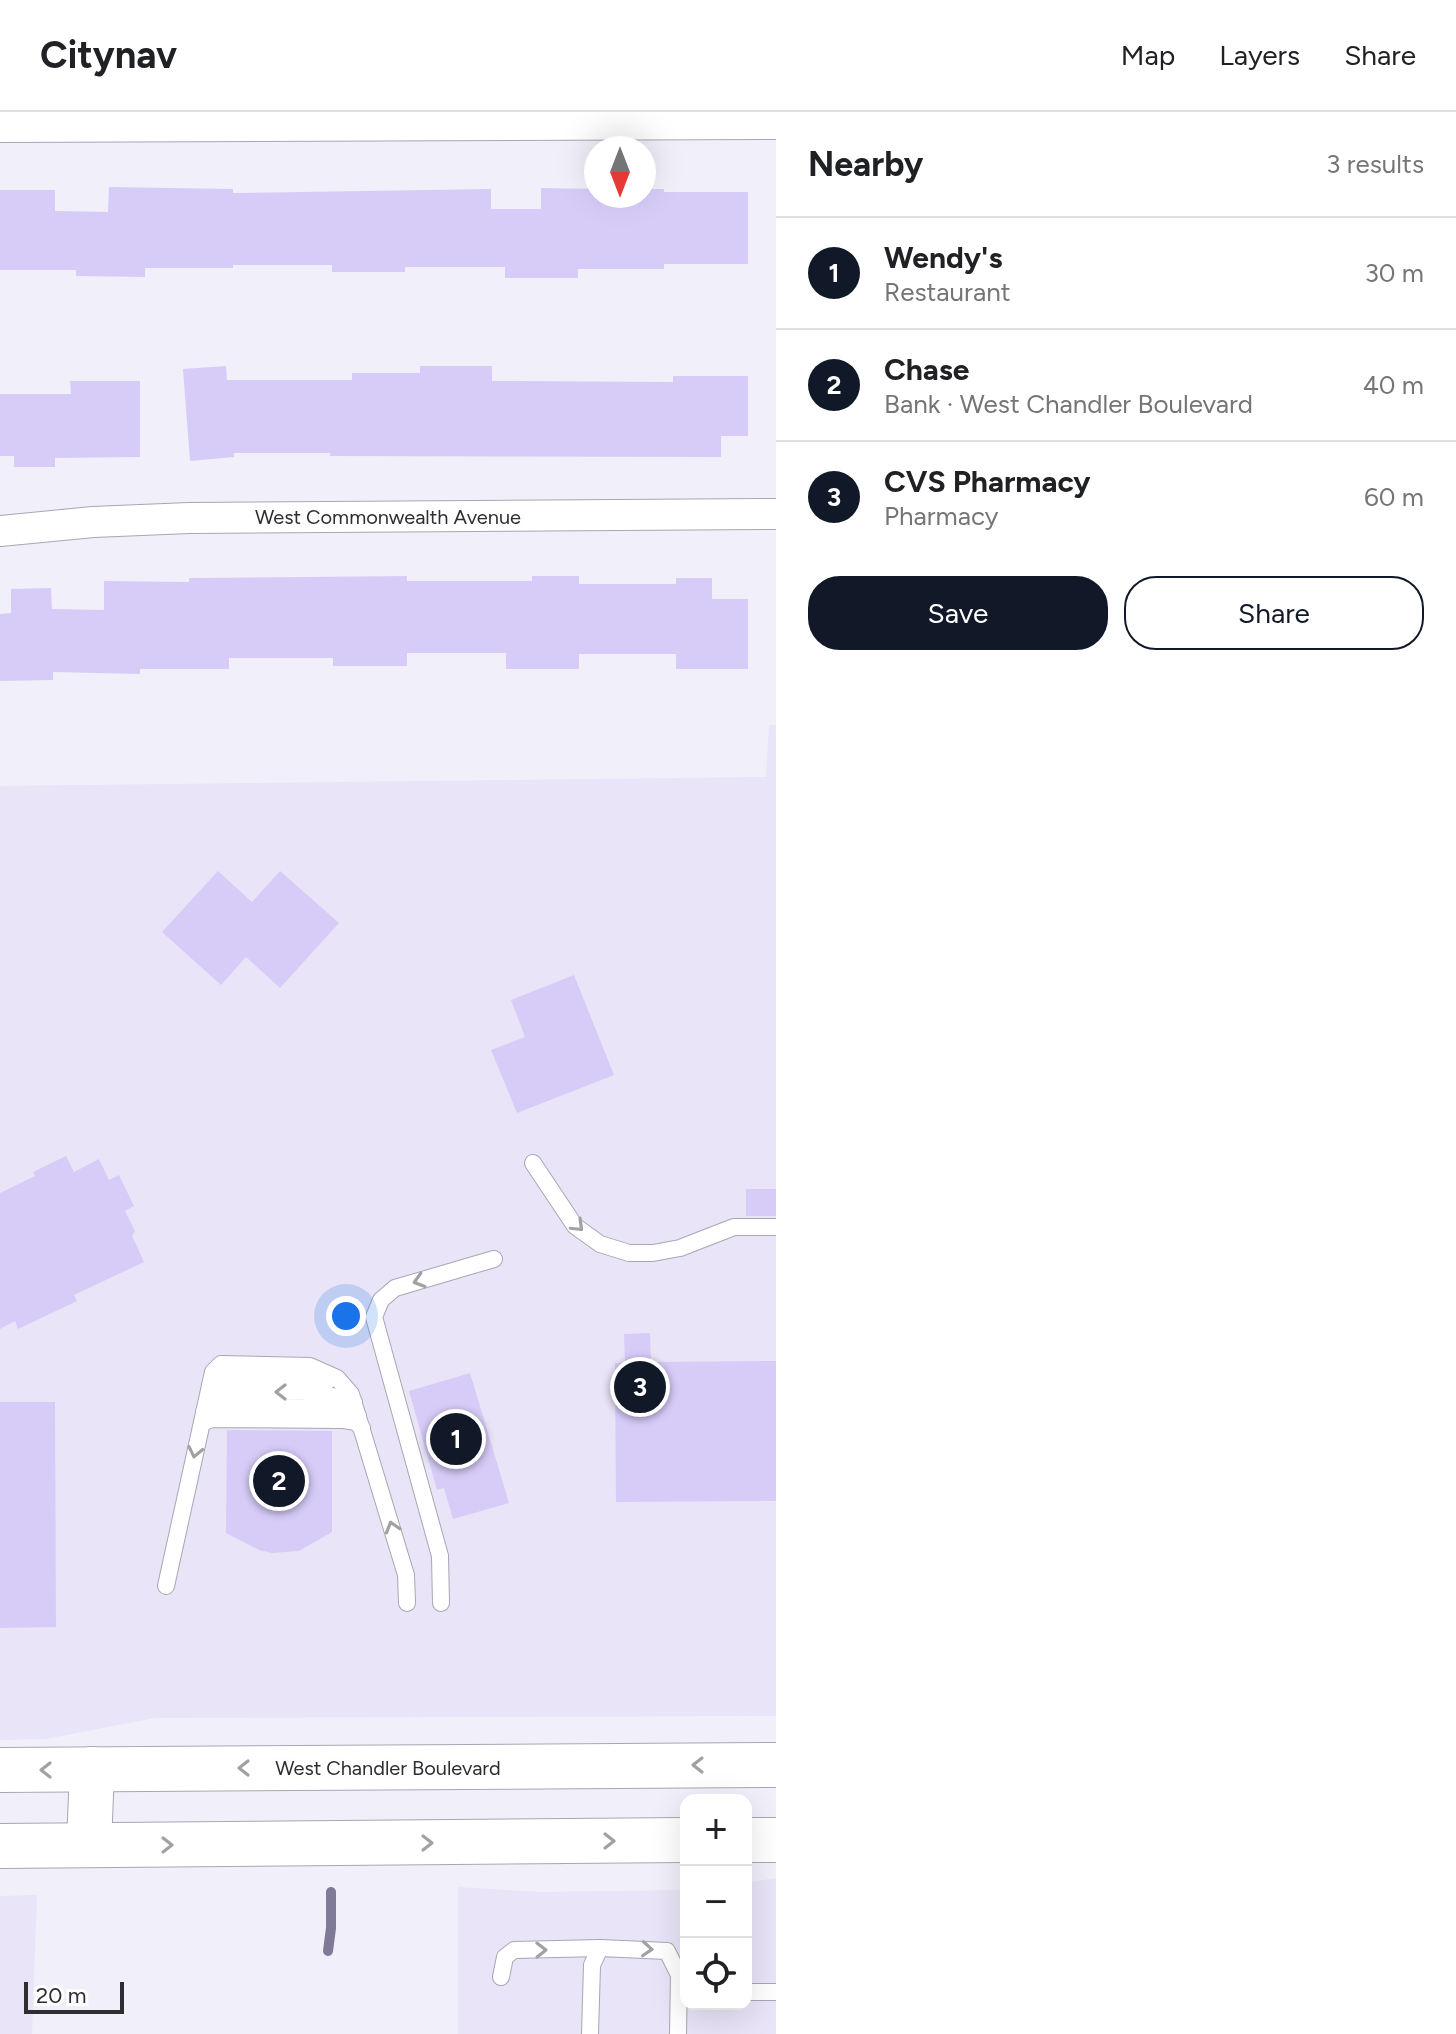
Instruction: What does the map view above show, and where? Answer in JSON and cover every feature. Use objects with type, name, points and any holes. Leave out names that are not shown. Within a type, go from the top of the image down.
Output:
[{"type":"main road","name":"West Chandler Boulevard","points":[[0,1770],[776,1765]]},
{"type":"main road","points":[[89,1845],[92,1769]]},
{"type":"main road","points":[[0,1846],[680,1840]]},
{"type":"main road","points":[[752,1840],[776,1840]]},
{"type":"street","points":[[0,127],[776,124]]},
{"type":"street","name":"West Commonwealth Avenue","points":[[0,531],[93,522],[189,518],[776,514]]},
{"type":"lane","points":[[533,1163],[575,1226],[600,1244],[629,1253],[680,1248],[734,1227],[776,1227]]},
{"type":"lane","points":[[441,1603],[440,1556],[374,1317],[381,1300],[395,1288],[494,1259]]},
{"type":"lane","points":[[166,1586],[213,1372],[221,1364],[310,1366],[337,1378],[351,1394],[406,1575],[407,1603]]},
{"type":"lane","points":[[206,1405],[218,1392],[311,1392],[332,1394],[358,1416]]},
{"type":"lane","points":[[206,1405],[212,1419],[356,1422],[358,1416]]},
{"type":"lane","points":[[501,1977],[505,1957],[514,1950],[600,1948],[667,1951],[679,1975],[678,2034]]},
{"type":"lane","points":[[590,2034],[592,1965],[600,1948]]},
{"type":"lane","points":[[752,1992],[776,1992]]},
{"type":"shaded area","points":[[769,725],[776,725],[776,1716],[155,1718],[45,1739],[0,1740],[0,786],[766,777]]},
{"type":"shaded area","points":[[776,1878],[776,2034],[458,2034],[458,1887],[541,1892],[680,1890],[680,2010],[752,2010],[752,1882]]},
{"type":"shaded area","points":[[37,1895],[32,2034],[0,2034],[0,1896]]},
{"type":"building","points":[[109,187],[233,189],[233,193],[491,189],[491,209],[541,209],[541,188],[584,189],[584,208],[656,208],[656,189],[664,189],[664,192],[748,192],[748,264],[664,264],[664,269],[578,269],[578,278],[505,278],[505,267],[405,267],[405,272],[332,272],[332,265],[233,265],[233,268],[145,268],[145,277],[76,276],[76,270],[0,270],[0,190],[55,190],[55,211],[108,212]]},
{"type":"building","points":[[226,366],[227,380],[352,380],[352,373],[420,373],[420,366],[492,366],[492,381],[673,382],[673,376],[748,376],[748,436],[721,436],[721,457],[234,453],[234,457],[190,461],[183,369]]},
{"type":"building","points":[[70,381],[140,381],[140,457],[55,458],[55,467],[14,467],[14,456],[0,456],[0,394],[71,394]]},
{"type":"building","points":[[407,576],[407,581],[532,581],[532,576],[579,576],[579,584],[676,584],[676,578],[712,578],[712,599],[748,599],[748,669],[676,669],[676,654],[579,654],[579,669],[506,669],[506,653],[407,653],[407,666],[333,666],[333,658],[229,658],[229,669],[140,669],[140,674],[53,672],[53,680],[0,681],[0,614],[11,613],[11,589],[51,588],[52,609],[104,610],[104,581],[189,582],[189,578]]},
{"type":"building","points":[[218,871],[252,902],[280,871],[339,923],[280,988],[246,957],[221,985],[162,932]]},
{"type":"building","points":[[574,975],[614,1075],[517,1113],[491,1050],[525,1037],[511,1000]]},
{"type":"building","points":[[66,1156],[74,1172],[99,1159],[109,1180],[119,1175],[134,1206],[125,1211],[144,1262],[74,1295],[77,1301],[18,1329],[15,1321],[0,1329],[0,1193]]},
{"type":"building","points":[[746,1189],[776,1189],[776,1216],[746,1216]]},
{"type":"building","points":[[650,1333],[651,1362],[776,1361],[776,1501],[616,1502],[615,1363],[625,1363],[624,1334]]},
{"type":"building","points":[[470,1373],[509,1503],[453,1519],[444,1488],[437,1490],[409,1391]]},
{"type":"building","points":[[0,1402],[55,1402],[56,1627],[0,1628]]},
{"type":"building","points":[[227,1430],[332,1431],[332,1532],[299,1551],[272,1553],[259,1550],[226,1533]]},
{"type":"waterway","points":[[328,1951],[331,1892]]},
{"type":"place","name":"CVS Pharmacy","points":[[640,1387]]},
{"type":"place","name":"Wendy's","points":[[456,1439]]},
{"type":"place","name":"Chase","points":[[279,1481]]}]
